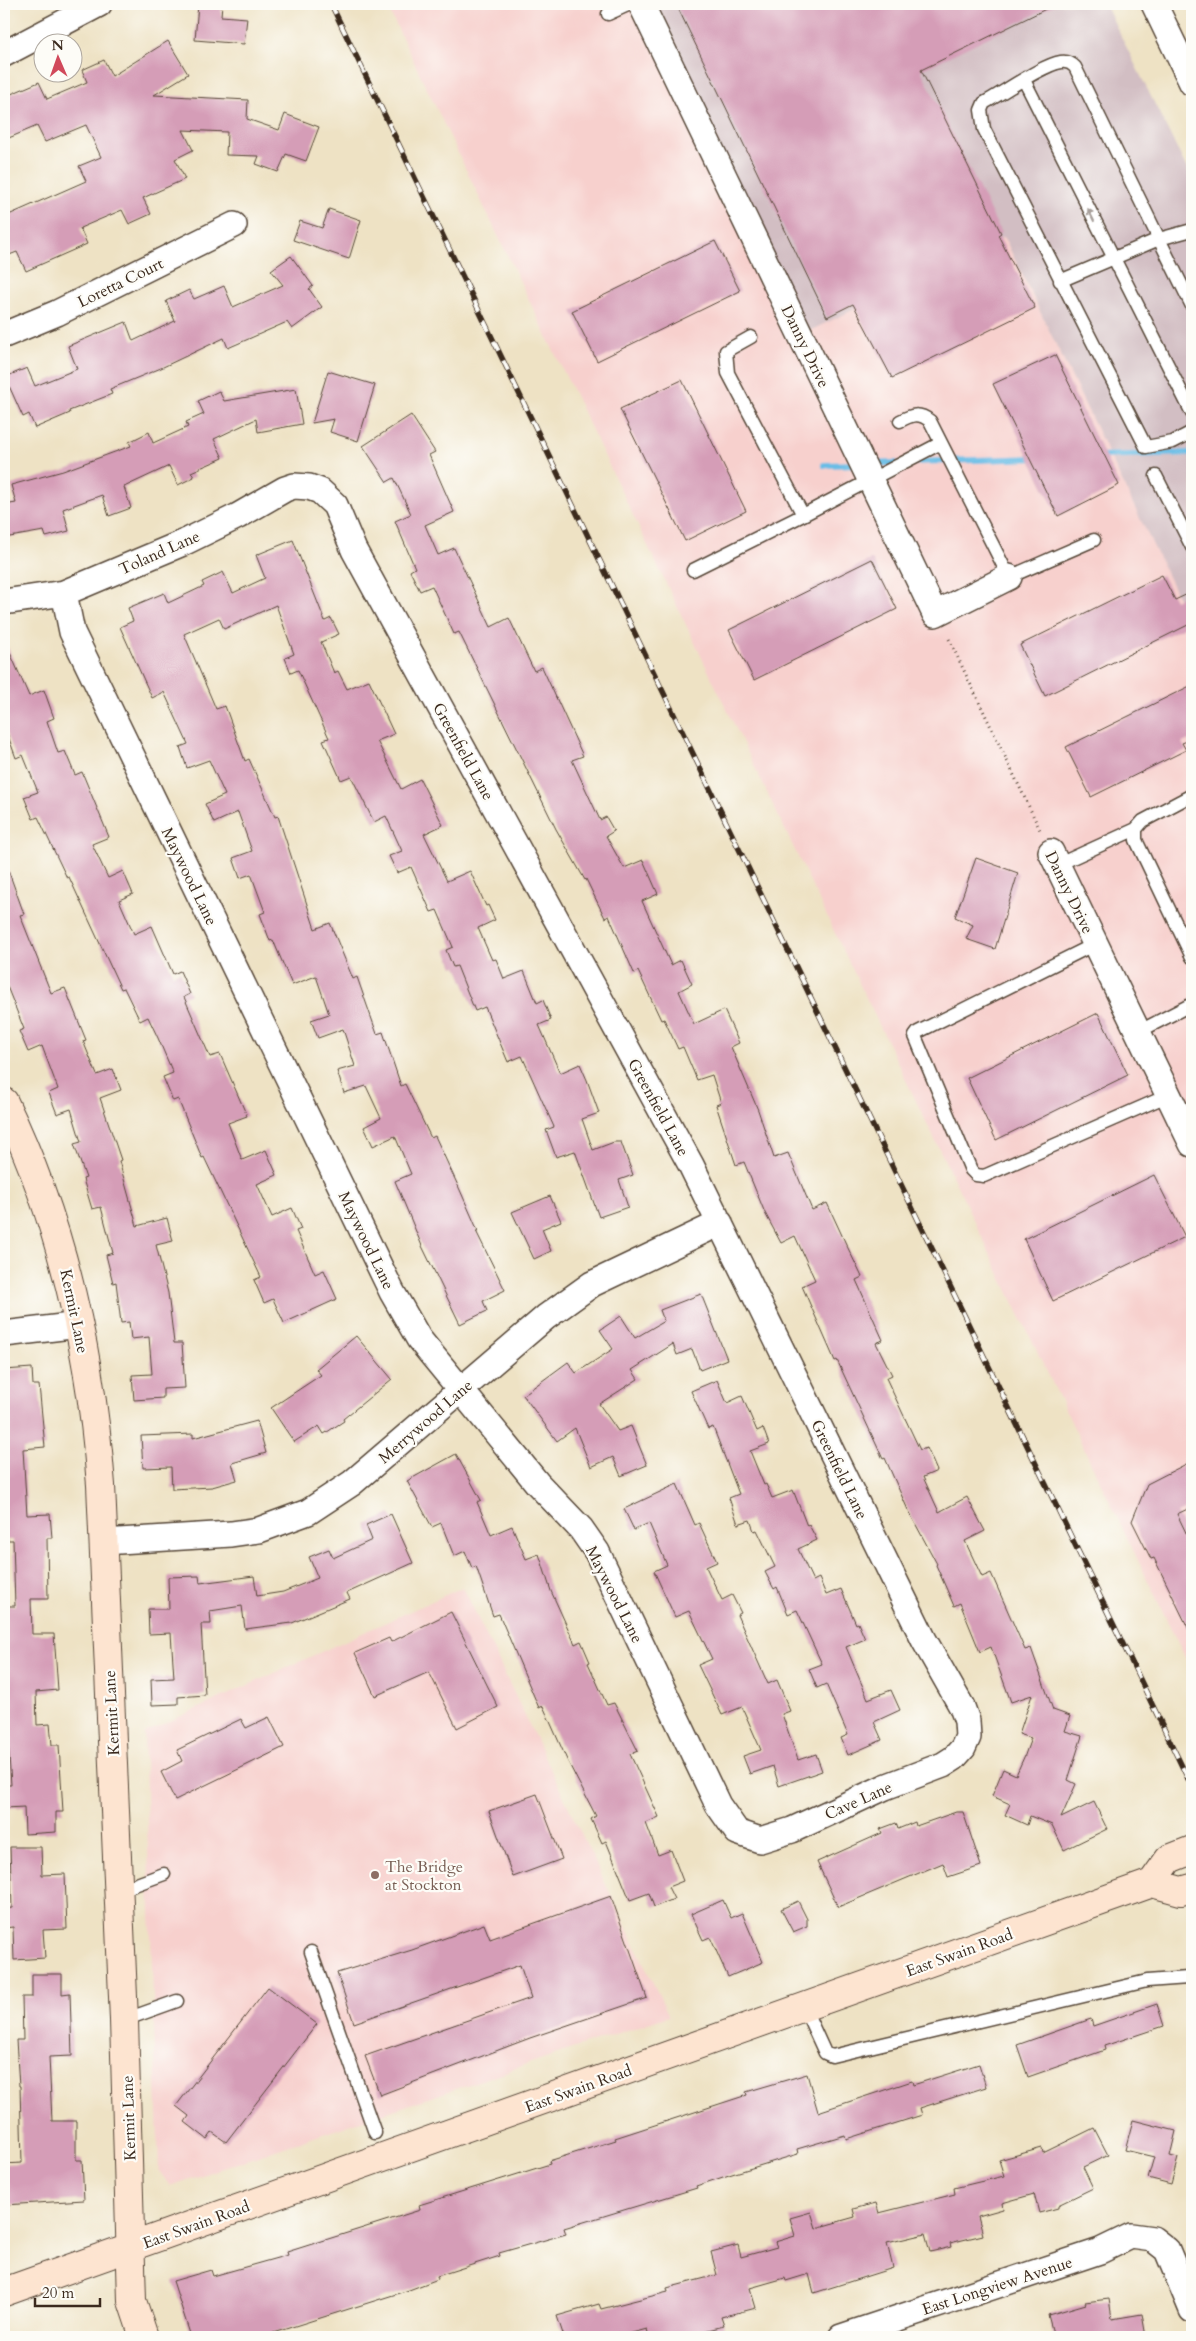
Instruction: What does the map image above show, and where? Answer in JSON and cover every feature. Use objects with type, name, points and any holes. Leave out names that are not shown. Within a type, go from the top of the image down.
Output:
[{"type":"main road","name":"Kermit Lane","points":[[4,1102],[32,1165],[62,1251],[79,1325],[96,1420],[124,2020],[132,2247],[132,2301],[144,2337]]},
{"type":"main road","points":[[1192,1850],[1169,1859],[1152,1883],[1181,1891],[1192,1888]]},
{"type":"main road","name":"East Swain Road","points":[[4,2292],[1152,1883]]},
{"type":"street","points":[[4,54],[99,4]]},
{"type":"street","name":"Danny Drive","points":[[641,4],[935,614],[1010,577]]},
{"type":"street","points":[[1154,4],[1192,83]]},
{"type":"street","name":"Loretta Court","points":[[4,335],[57,313],[234,225]]},
{"type":"street","name":"Toland Lane","points":[[4,602],[64,593],[185,542],[238,516],[285,488],[309,487]]},
{"type":"street","name":"Greenfield Lane","points":[[309,487],[320,491],[335,505],[354,550],[686,1156],[924,1640],[962,1707],[967,1721],[968,1737],[963,1748]]},
{"type":"street","name":"Maywood Lane","points":[[64,593],[72,632],[392,1292],[419,1339],[538,1484],[581,1529],[597,1552],[718,1805],[736,1832],[748,1837]]},
{"type":"street","name":"Danny Drive","points":[[1054,859],[1192,1144]]},
{"type":"street","name":"Merrywood Lane","points":[[103,1542],[231,1534],[259,1530],[308,1512],[352,1483],[546,1317],[592,1284],[720,1222]]},
{"type":"street","points":[[4,1334],[79,1325]]},
{"type":"street","name":"Cave Lane","points":[[748,1837],[760,1840],[792,1830],[885,1787],[943,1765],[954,1758],[963,1748]]},
{"type":"street","name":"East Longview Avenue","points":[[841,2337],[1100,2251],[1131,2236],[1152,2239],[1168,2250],[1192,2310]]},
{"type":"lane","points":[[608,14],[630,4]]},
{"type":"lane","points":[[1192,306],[1075,67],[1070,62],[1061,62],[1048,66],[984,103],[981,110],[981,120],[1060,281],[1146,447],[1173,442],[1192,432]]},
{"type":"lane","points":[[1024,80],[1192,412]]},
{"type":"lane","points":[[1060,281],[1159,239],[1192,230]]},
{"type":"lane","points":[[750,337],[726,351],[728,373],[803,515]]},
{"type":"lane","points":[[900,421],[909,416],[924,415],[930,421],[1010,577],[1094,540]]},
{"type":"lane","points":[[693,570],[803,515],[941,442]]},
{"type":"lane","points":[[1156,476],[1192,547]]},
{"type":"lane","points":[[1054,859],[1136,829],[1143,821],[1192,795]]},
{"type":"lane","points":[[1136,829],[1136,840],[1192,957]]},
{"type":"lane","points":[[1095,944],[927,1028],[915,1036],[971,1170],[976,1175],[984,1176],[1169,1095]]},
{"type":"lane","points":[[1138,1032],[1192,1004]]},
{"type":"lane","points":[[118,1891],[164,1874]]},
{"type":"lane","points":[[311,1952],[376,2133]]},
{"type":"lane","points":[[804,2007],[825,2053],[832,2056],[1147,1981],[1188,1978]]},
{"type":"lane","points":[[124,2020],[177,2001]]},
{"type":"path","name":"Danny Drive","points":[[949,639],[1054,859]]},
{"type":"shaded area","points":[[386,4],[641,4],[801,334],[1004,237],[1192,624],[1192,1672]]},
{"type":"shaded area","points":[[641,4],[1105,4],[1192,179],[1192,626],[1004,237],[801,335]]},
{"type":"shaded area","name":"The Bridge at Stockton","points":[[463,1587],[669,2016],[170,2186],[159,2171],[144,1733]]},
{"type":"building","points":[[198,4],[222,4],[221,16],[247,18],[244,44],[195,40]]},
{"type":"building","points":[[676,4],[1056,4],[921,70],[1001,233],[998,235],[1035,308],[892,378],[853,304],[827,317]]},
{"type":"building","points":[[168,41],[188,74],[154,95],[248,100],[247,119],[279,130],[285,114],[319,127],[306,161],[286,154],[278,172],[256,164],[259,156],[226,155],[227,132],[183,130],[193,150],[175,159],[185,179],[143,198],[151,214],[129,224],[122,210],[80,228],[87,244],[26,271],[17,252],[4,257],[4,217],[86,181],[79,166],[101,157],[86,125],[45,142],[37,126],[4,140],[4,97],[39,82],[47,99],[87,82],[82,70],[104,60],[112,76]]},
{"type":"building","points":[[329,209],[361,220],[349,259],[293,240],[300,221],[322,228]]},
{"type":"building","points":[[715,241],[740,291],[597,361],[572,311]]},
{"type":"building","points":[[291,256],[313,286],[309,289],[322,307],[292,329],[287,322],[228,348],[224,338],[161,368],[110,389],[112,394],[69,411],[70,413],[35,428],[29,414],[23,417],[5,377],[27,368],[35,386],[77,369],[68,346],[126,322],[133,341],[175,321],[166,301],[189,290],[194,299],[224,286],[233,307],[283,285],[271,270]]},
{"type":"building","points":[[1055,355],[1119,485],[1058,516],[993,384]]},
{"type":"building","points":[[328,371],[375,385],[358,441],[330,432],[334,419],[312,423]]},
{"type":"building","points":[[682,380],[746,511],[685,541],[620,409]]},
{"type":"building","points":[[296,389],[302,424],[258,432],[256,419],[214,439],[223,458],[191,472],[194,477],[178,485],[169,466],[124,487],[131,508],[109,516],[102,495],[63,509],[69,531],[46,537],[44,531],[4,538],[4,505],[16,503],[11,485],[63,471],[131,446],[129,442],[149,432],[153,443],[188,427],[186,422],[204,414],[198,401],[219,391],[224,401]]},
{"type":"building","points":[[411,415],[435,452],[429,455],[454,512],[425,525],[438,555],[454,548],[491,627],[509,618],[534,671],[542,667],[583,756],[572,760],[600,820],[606,817],[614,831],[606,836],[624,868],[643,860],[658,894],[642,901],[671,965],[681,960],[692,984],[679,991],[694,1024],[724,1010],[739,1043],[731,1047],[758,1110],[774,1158],[788,1153],[812,1210],[827,1203],[862,1277],[856,1280],[883,1340],[876,1343],[892,1375],[886,1378],[920,1450],[927,1448],[937,1471],[923,1477],[939,1512],[967,1497],[985,1531],[965,1541],[982,1577],[991,1573],[1025,1650],[1031,1648],[1053,1710],[1070,1716],[1065,1731],[1082,1736],[1068,1780],[1076,1784],[1061,1818],[1094,1802],[1107,1829],[1064,1850],[1052,1825],[1030,1816],[1027,1825],[1005,1815],[1010,1804],[992,1796],[1003,1769],[1016,1775],[1025,1755],[1031,1738],[1019,1734],[1032,1695],[1011,1702],[991,1647],[980,1652],[960,1603],[954,1606],[937,1564],[908,1510],[885,1458],[883,1459],[837,1360],[835,1361],[802,1286],[815,1280],[795,1236],[781,1243],[765,1213],[744,1162],[736,1165],[716,1105],[721,1103],[712,1075],[697,1080],[683,1047],[678,1049],[664,1019],[661,1020],[638,971],[634,973],[609,916],[605,918],[586,879],[556,829],[459,632],[454,634],[432,586],[420,591],[410,571],[415,568],[395,521],[411,514],[394,478],[387,482],[363,446]]},
{"type":"building","points":[[293,540],[325,621],[331,618],[339,634],[321,642],[334,673],[338,671],[347,689],[369,680],[394,734],[377,741],[401,789],[420,779],[443,825],[424,834],[447,881],[470,871],[486,906],[488,905],[495,920],[478,928],[492,960],[496,959],[504,979],[524,971],[537,1003],[543,1000],[551,1020],[539,1025],[560,1073],[580,1064],[599,1113],[582,1119],[593,1150],[614,1142],[621,1142],[633,1175],[619,1180],[628,1207],[599,1217],[575,1151],[556,1157],[546,1130],[554,1127],[522,1056],[508,1062],[485,1007],[475,1011],[457,966],[453,967],[446,950],[453,947],[437,910],[431,912],[411,867],[397,873],[389,856],[402,851],[386,816],[374,822],[351,776],[341,780],[323,740],[329,738],[298,670],[291,673],[285,658],[294,654],[276,605],[224,629],[219,618],[184,634],[216,709],[225,706],[245,761],[249,759],[275,817],[278,816],[315,929],[330,923],[353,979],[357,977],[377,1034],[383,1032],[401,1086],[405,1084],[431,1138],[435,1136],[478,1231],[476,1231],[505,1290],[483,1301],[487,1311],[460,1324],[422,1246],[395,1181],[411,1174],[395,1136],[373,1146],[364,1127],[381,1118],[366,1086],[344,1093],[337,1071],[355,1066],[343,1029],[318,1038],[311,1020],[329,1014],[316,976],[292,985],[273,940],[270,941],[260,914],[265,912],[251,874],[240,878],[233,858],[252,851],[238,812],[214,823],[205,804],[225,795],[209,760],[187,768],[180,747],[188,744],[164,692],[152,698],[120,627],[133,621],[128,608],[164,593],[168,603],[204,586],[202,582],[223,572],[233,593],[265,578],[256,555]]},
{"type":"building","points":[[872,559],[897,609],[754,680],[729,630]]},
{"type":"building","points":[[1162,575],[1175,600],[1192,592],[1192,623],[1045,696],[1020,645]]},
{"type":"building","points":[[4,639],[29,696],[44,690],[54,718],[47,721],[58,753],[65,751],[75,775],[82,772],[109,837],[92,844],[108,878],[123,871],[133,894],[119,900],[134,934],[152,926],[173,974],[180,971],[190,994],[184,997],[210,1057],[220,1054],[247,1116],[228,1123],[242,1160],[266,1150],[277,1175],[257,1184],[272,1217],[292,1208],[301,1229],[296,1231],[315,1274],[324,1270],[337,1299],[284,1323],[273,1299],[264,1303],[254,1280],[261,1277],[204,1157],[202,1158],[178,1099],[173,1101],[163,1077],[173,1073],[158,1038],[148,1017],[140,1021],[124,988],[121,989],[69,877],[67,878],[38,817],[33,819],[24,797],[38,792],[23,755],[16,758],[4,725]]},
{"type":"building","points":[[1192,685],[1192,739],[1182,743],[1186,750],[1091,797],[1066,747]]},
{"type":"building","points":[[976,858],[1018,873],[995,949],[966,939],[973,925],[955,917]]},
{"type":"building","points":[[6,864],[24,914],[20,915],[51,993],[65,988],[86,1040],[83,1041],[97,1075],[113,1069],[121,1090],[100,1098],[121,1160],[119,1161],[137,1226],[167,1218],[173,1241],[156,1245],[168,1293],[174,1343],[182,1343],[185,1388],[163,1389],[163,1398],[134,1400],[132,1375],[152,1374],[149,1337],[131,1339],[129,1322],[121,1323],[116,1282],[113,1283],[106,1255],[113,1253],[101,1207],[92,1209],[83,1179],[86,1178],[74,1144],[81,1142],[71,1109],[57,1114],[49,1093],[58,1089],[42,1046],[28,1052],[19,1031],[24,1029],[4,979],[4,865]]},
{"type":"building","points":[[1098,1013],[1128,1075],[996,1140],[967,1078]]},
{"type":"building","points":[[1154,1175],[1185,1237],[1053,1301],[1024,1239]]},
{"type":"building","points":[[550,1196],[561,1221],[542,1229],[551,1251],[534,1259],[512,1212]]},
{"type":"building","points":[[701,1294],[727,1359],[700,1370],[692,1349],[677,1355],[673,1344],[632,1370],[638,1379],[599,1404],[618,1431],[631,1426],[647,1465],[621,1476],[613,1457],[591,1467],[575,1428],[557,1441],[523,1395],[568,1362],[576,1373],[613,1349],[600,1330],[621,1316],[635,1338],[664,1321],[660,1310]]},
{"type":"building","points":[[356,1336],[392,1379],[343,1419],[344,1421],[324,1434],[319,1426],[294,1442],[271,1408],[321,1375],[316,1369]]},
{"type":"building","points":[[32,1368],[33,1385],[39,1385],[45,1447],[23,1449],[27,1515],[50,1514],[52,1538],[47,1538],[48,1599],[31,1599],[32,1634],[54,1634],[58,1690],[36,1692],[37,1725],[50,1724],[52,1745],[59,1745],[63,1812],[56,1812],[56,1832],[25,1834],[24,1807],[5,1808],[4,1785],[11,1785],[4,1682],[4,1606],[15,1606],[13,1540],[4,1540],[4,1434],[6,1434],[4,1370]]},
{"type":"building","points":[[717,1380],[727,1403],[742,1396],[757,1431],[763,1428],[769,1444],[750,1451],[764,1485],[766,1484],[772,1498],[793,1490],[807,1526],[809,1525],[817,1540],[798,1549],[813,1581],[819,1578],[826,1595],[841,1589],[856,1624],[858,1623],[865,1639],[846,1647],[868,1699],[891,1690],[900,1710],[874,1722],[882,1740],[848,1755],[841,1738],[848,1735],[826,1684],[817,1688],[809,1669],[822,1664],[797,1610],[788,1614],[777,1587],[774,1589],[765,1572],[775,1567],[757,1530],[754,1531],[750,1520],[738,1524],[729,1498],[739,1494],[713,1427],[708,1429],[691,1391]]},
{"type":"building","points":[[257,1421],[266,1453],[232,1463],[237,1480],[212,1487],[172,1489],[171,1467],[143,1468],[141,1436],[193,1434],[193,1438]]},
{"type":"building","points":[[456,1454],[481,1500],[477,1502],[491,1535],[512,1526],[526,1559],[539,1554],[551,1591],[575,1644],[581,1641],[590,1662],[588,1663],[607,1705],[614,1703],[638,1751],[630,1754],[659,1817],[646,1823],[658,1855],[671,1850],[683,1881],[668,1887],[674,1899],[654,1907],[649,1893],[630,1900],[606,1841],[602,1843],[591,1819],[596,1816],[567,1760],[543,1706],[539,1708],[499,1614],[493,1616],[476,1566],[472,1568],[465,1551],[454,1556],[441,1523],[432,1527],[407,1481]]},
{"type":"building","points":[[1192,1461],[1192,1507],[1177,1514],[1192,1545],[1192,1636],[1154,1558],[1151,1559],[1132,1521],[1147,1484]]},
{"type":"building","points":[[677,1484],[695,1525],[699,1523],[717,1562],[706,1567],[722,1600],[732,1595],[741,1613],[737,1615],[768,1684],[777,1680],[790,1711],[782,1714],[798,1760],[816,1754],[822,1771],[779,1786],[773,1766],[750,1774],[743,1756],[761,1750],[742,1707],[722,1715],[698,1665],[712,1659],[689,1611],[675,1617],[654,1571],[667,1565],[649,1523],[634,1530],[624,1509]]},
{"type":"building","points":[[391,1514],[413,1563],[347,1593],[350,1599],[292,1623],[245,1629],[242,1606],[210,1611],[211,1624],[201,1624],[205,1695],[178,1697],[178,1704],[152,1705],[151,1679],[174,1678],[171,1633],[149,1634],[148,1609],[169,1609],[168,1577],[199,1576],[200,1583],[254,1576],[257,1596],[283,1592],[318,1578],[309,1557],[329,1549],[333,1558],[372,1540],[366,1525]]},
{"type":"building","points":[[451,1612],[498,1707],[457,1728],[429,1672],[375,1696],[355,1653],[389,1638],[391,1642]]},
{"type":"building","points":[[269,1717],[284,1747],[175,1800],[161,1772],[182,1761],[177,1750],[241,1719],[246,1728]]},
{"type":"building","points":[[537,1794],[562,1859],[513,1877],[489,1811]]},
{"type":"building","points":[[956,1812],[963,1812],[981,1866],[948,1877],[943,1863],[838,1907],[817,1862],[882,1833],[880,1829],[896,1823],[898,1829],[915,1822],[916,1826]]},
{"type":"building","points":[[10,1847],[41,1847],[42,1875],[65,1874],[67,1929],[43,1930],[45,1958],[14,1960],[13,1927],[4,1928],[4,1909],[12,1908]]},
{"type":"building","points":[[611,1896],[647,1998],[530,2038],[380,2095],[365,2056],[531,1998],[520,1965],[354,2023],[337,1973],[412,1950],[484,1924],[490,1939]]},
{"type":"building","points":[[723,1900],[731,1918],[742,1913],[763,1962],[728,1977],[710,1937],[703,1940],[691,1914]]},
{"type":"building","points":[[798,1901],[807,1919],[807,1926],[793,1932],[781,1909]]},
{"type":"building","points":[[32,1974],[62,1974],[62,1994],[70,1993],[72,2056],[49,2057],[52,2121],[76,2121],[76,2160],[82,2160],[84,2200],[4,2205],[4,2164],[22,2163],[20,2086],[16,2040],[23,2040],[22,1997],[32,1997]]},
{"type":"building","points":[[268,1987],[317,2024],[226,2142],[212,2132],[207,2139],[185,2122],[189,2116],[176,2106]]},
{"type":"building","points":[[1157,2004],[1164,2026],[1104,2046],[1105,2050],[1028,2077],[1017,2045],[1091,2019],[1093,2026]]},
{"type":"building","points":[[979,2064],[986,2087],[920,2108],[922,2115],[846,2139],[845,2135],[797,2149],[798,2154],[696,2186],[697,2188],[564,2228],[566,2234],[499,2253],[500,2256],[437,2276],[438,2279],[409,2290],[273,2333],[274,2337],[191,2337],[173,2281],[211,2270],[213,2276],[288,2255],[287,2252],[420,2210],[419,2205],[550,2164],[549,2161],[747,2095],[746,2092],[807,2074],[818,2112],[912,2081],[913,2085]]},
{"type":"building","points":[[1133,2120],[1176,2131],[1170,2156],[1178,2158],[1171,2184],[1148,2178],[1154,2157],[1125,2150]]},
{"type":"building","points":[[1094,2128],[1108,2155],[1083,2167],[1093,2188],[1058,2205],[1058,2208],[1039,2213],[1034,2194],[1002,2203],[1003,2209],[978,2216],[983,2235],[950,2243],[951,2247],[930,2252],[925,2234],[887,2243],[893,2268],[814,2293],[809,2274],[786,2281],[785,2278],[750,2288],[756,2308],[721,2317],[724,2326],[680,2337],[649,2337],[647,2329],[617,2337],[564,2337],[557,2316],[599,2304],[601,2309],[668,2292],[667,2288],[717,2275],[711,2252],[738,2245],[741,2257],[777,2247],[775,2242],[795,2236],[790,2218],[811,2212],[816,2228],[855,2217],[853,2209],[876,2203],[879,2213],[955,2194],[954,2188],[1004,2176],[999,2160],[1042,2148],[1043,2153]]},
{"type":"building","points":[[1109,2299],[1112,2319],[1142,2314],[1146,2337],[1054,2337],[1048,2315],[1086,2304],[1085,2302]]},
{"type":"waterway","points":[[1098,456],[1192,453]]},
{"type":"waterway","points":[[910,462],[1038,458]]},
{"type":"waterway","points":[[868,464],[895,463]]},
{"type":"waterway","points":[[824,465],[858,464]]},
{"type":"railway","points":[[331,4],[1192,1787]]},
{"type":"place","name":"The Bridge at Stockton","points":[[375,1875]]}]
